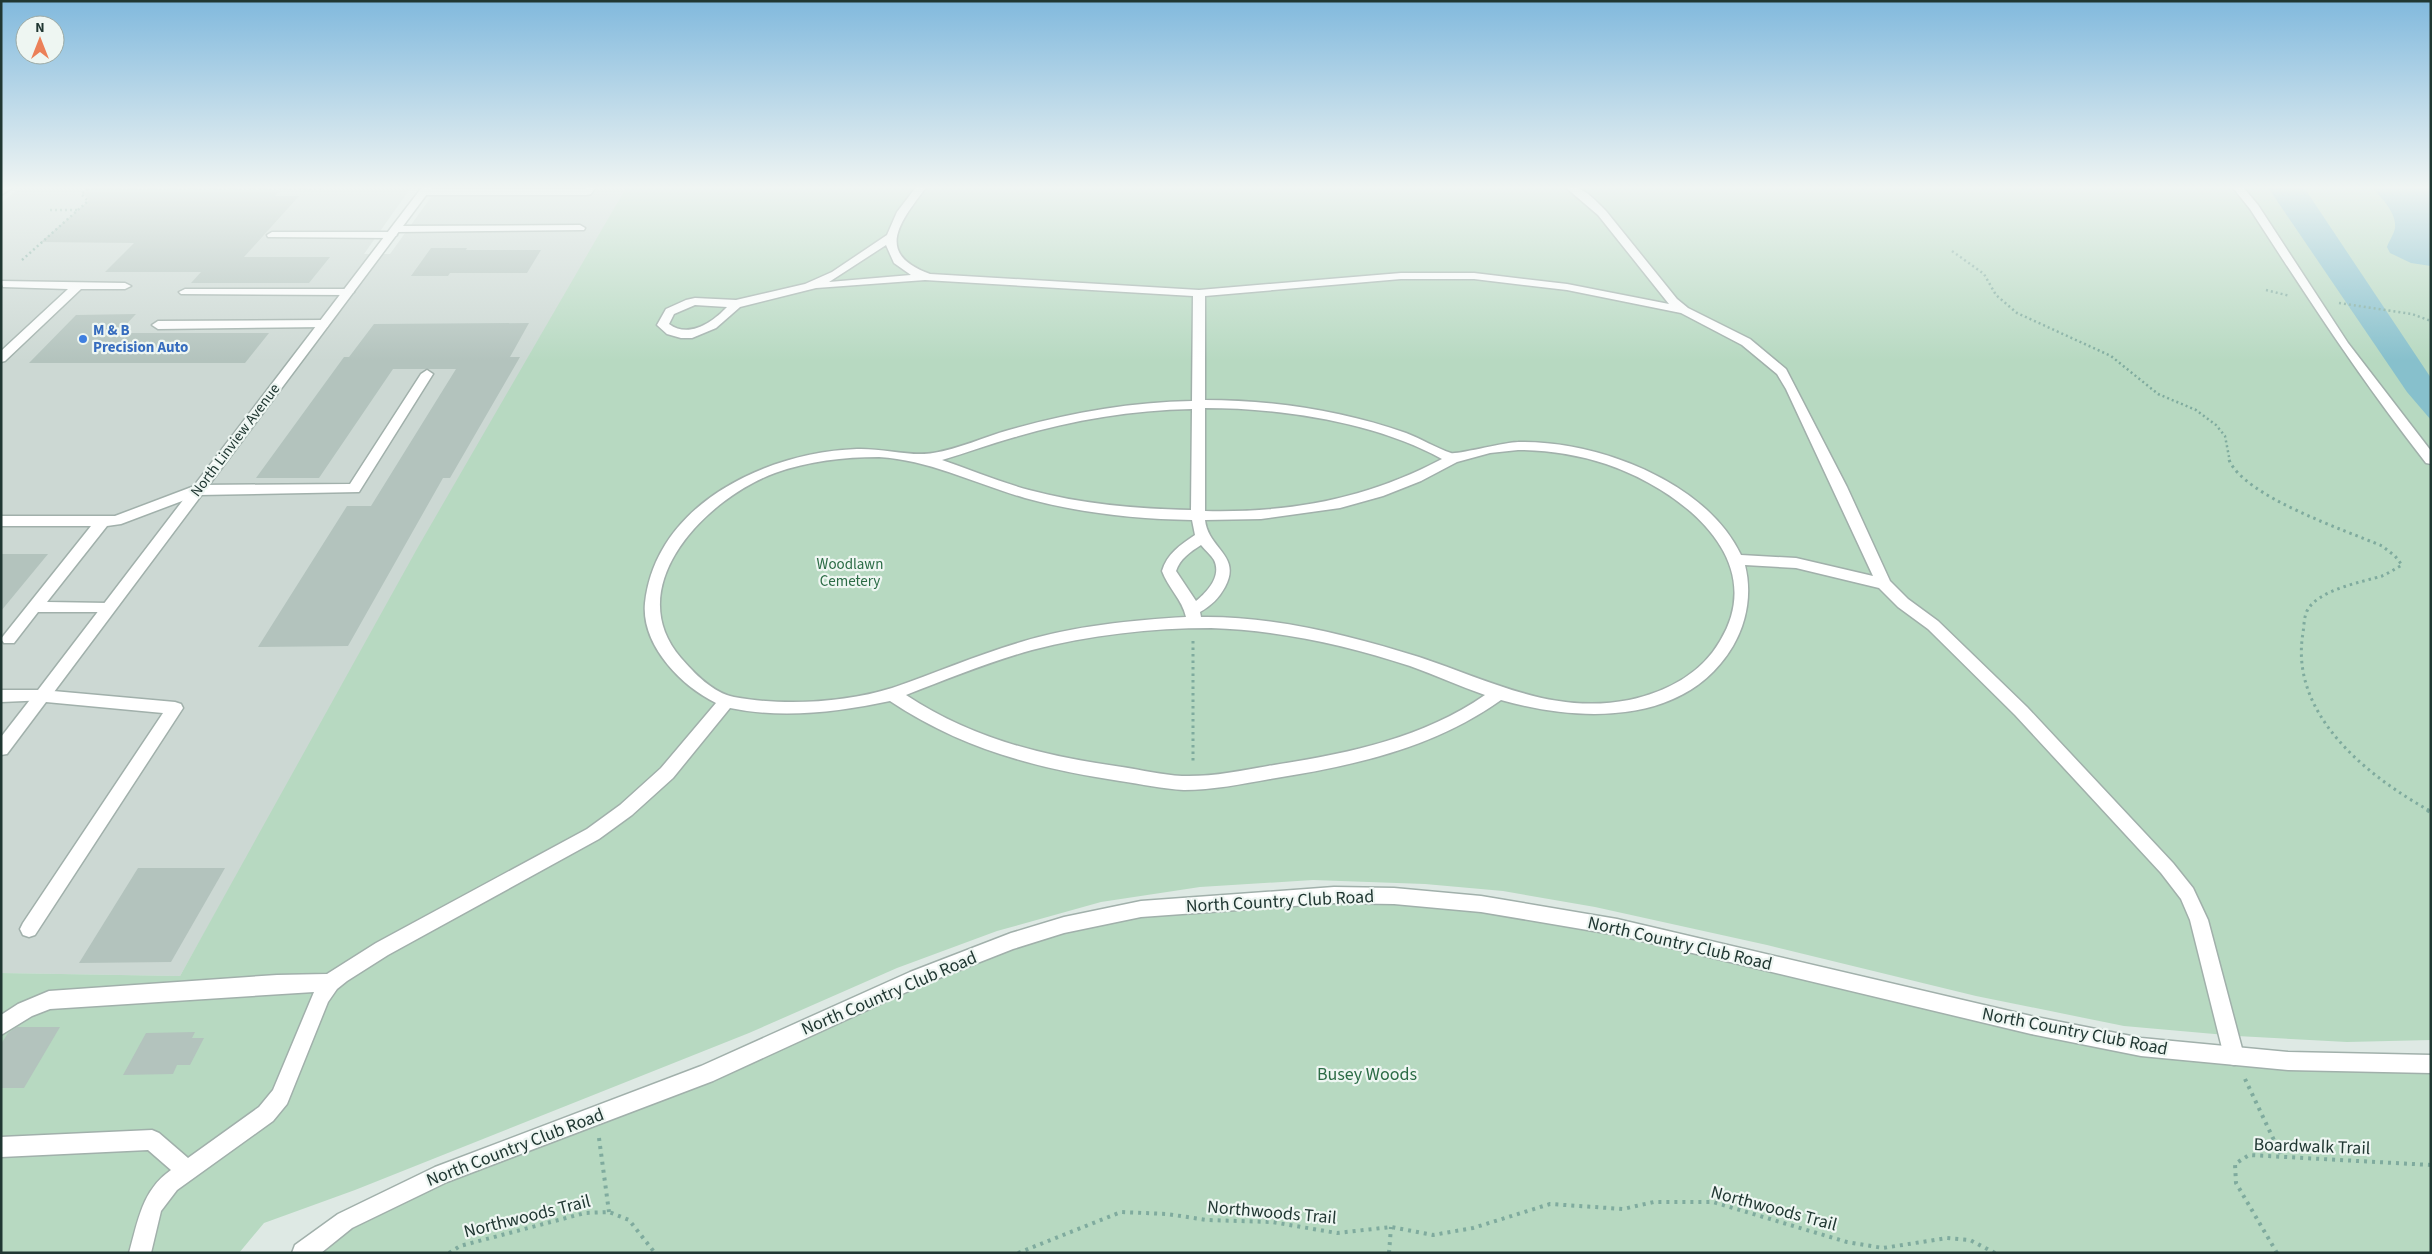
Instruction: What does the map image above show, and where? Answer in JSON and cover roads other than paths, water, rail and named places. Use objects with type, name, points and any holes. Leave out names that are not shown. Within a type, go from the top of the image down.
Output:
[{"type":"street","name":"North Linview Avenue","points":[[1,749],[384,245]]},
{"type":"street","points":[[810,287],[836,274],[880,245]]},
{"type":"street","points":[[891,245],[897,259],[909,271],[928,277]]},
{"type":"street","points":[[1626,245],[1646,270],[1684,310]]},
{"type":"street","points":[[2279,245],[2366,377],[2431,460]]},
{"type":"street","points":[[736,304],[717,324],[703,330],[677,333],[667,330],[663,325],[664,318],[671,310],[682,305],[711,301],[736,304],[810,287],[928,277],[1199,292],[1401,276],[1474,276],[1567,287],[1684,310],[1746,342],[1782,372],[1840,487],[1884,584],[1903,603],[1933,625],[2020,711],[2167,868],[2187,894],[2199,920],[2234,1056]]},
{"type":"street","points":[[2,285],[125,286]]},
{"type":"street","points":[[1,358],[77,286]]},
{"type":"street","points":[[185,292],[348,292]]},
{"type":"street","points":[[1194,615],[1206,603],[1218,585],[1223,569],[1220,559],[1201,538],[1199,517],[1199,292]]},
{"type":"street","points":[[158,325],[323,324]]},
{"type":"street","points":[[1,522],[116,521],[197,490],[354,488],[426,374]]},
{"type":"street","points":[[928,460],[1020,430],[1072,418],[1132,408],[1198,403],[1266,407],[1324,416],[1413,440],[1452,459]]},
{"type":"street","points":[[1506,446],[1530,446],[1567,450],[1635,470],[1688,503],[1717,529],[1737,560],[1741,587],[1738,621],[1728,644],[1714,662],[1695,679],[1666,695],[1637,704],[1605,708],[1564,707],[1528,702],[1498,694],[1429,667],[1372,649],[1291,631],[1194,615],[1038,644],[968,666],[892,694],[850,704],[819,708],[775,707],[727,701],[688,676],[670,659],[658,639],[652,619],[652,596],[661,566],[672,545],[693,520],[714,501],[738,486],[789,464],[849,454],[879,453],[928,460],[1044,498],[1107,509],[1199,517],[1259,514],[1337,504],[1377,494],[1408,482],[1452,459],[1480,450],[1506,446]]},
{"type":"street","points":[[9,639],[103,521]]},
{"type":"street","points":[[1194,615],[1174,584],[1169,566],[1171,560],[1180,550],[1201,538]]},
{"type":"street","points":[[1737,560],[1796,562],[1884,584]]},
{"type":"street","points":[[34,607],[108,608]]},
{"type":"street","points":[[892,694],[914,710],[950,731],[996,749],[1055,764],[1182,783],[1217,781],[1290,770],[1346,759],[1398,745],[1450,723],[1484,705],[1498,694]]},
{"type":"street","points":[[1,696],[42,696],[175,708],[29,929]]},
{"type":"street","points":[[140,1253],[152,1206],[170,1183],[266,1114],[280,1097],[321,997],[330,983],[382,949],[593,834],[626,810],[667,773],[727,701]]},
{"type":"street","name":"North Country Club Road","points":[[303,1253],[345,1221],[442,1174],[706,1074],[916,978],[1020,938],[1064,925],[1141,909],[1334,895],[1394,896],[1481,904],[1617,927],[2040,1027],[2141,1048],[2288,1061],[2431,1064]]},
{"type":"street","points":[[1,1026],[25,1010],[49,1000],[277,984],[330,983]]},
{"type":"street","points":[[1,1147],[152,1140],[186,1170]]},
{"type":"water","points":[[2307,245],[2342,245],[2431,378],[2431,420],[2407,392]]},
{"type":"water","points":[[2388,245],[2431,245],[2431,266],[2411,263],[2390,253],[2387,247]]},
{"type":"place","name":"M & B Precision Auto","points":[[83,339]]},
{"type":"park label","name":"Woodlawn Cemetery","points":[[850,572]]},
{"type":"park label","name":"Busey Woods","points":[[1367,1074]]}]
